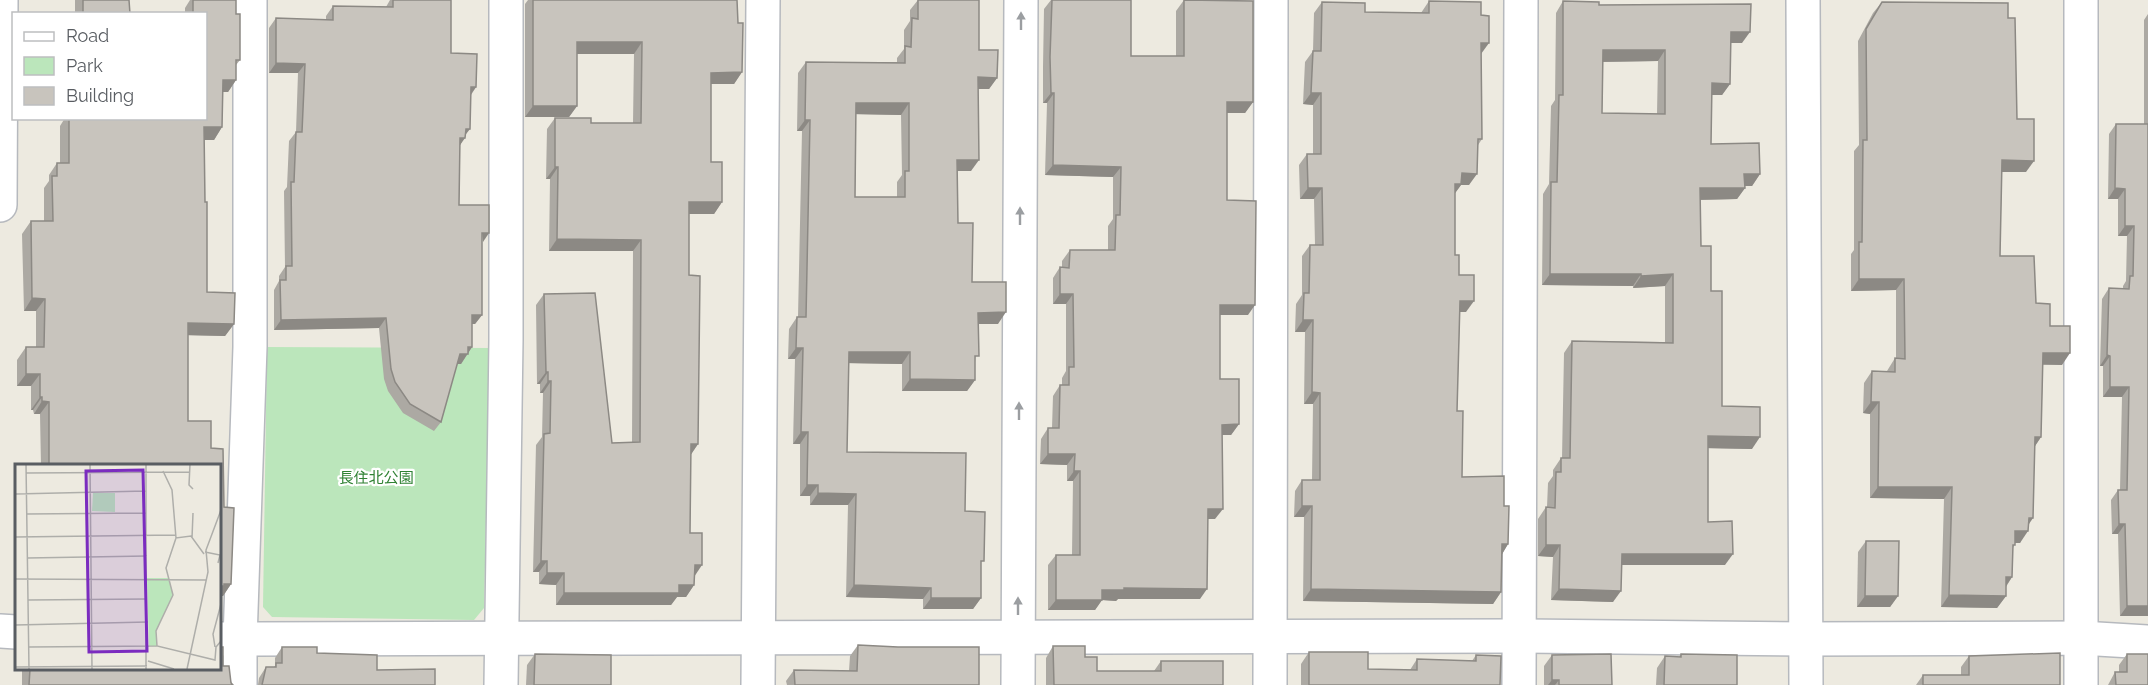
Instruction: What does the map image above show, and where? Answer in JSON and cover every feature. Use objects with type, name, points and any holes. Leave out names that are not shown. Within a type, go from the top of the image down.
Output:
[{"type":"street","points":[[0,205],[1,0]]},
{"type":"street","points":[[240,685],[229,640],[250,347],[250,0]]},
{"type":"street","points":[[501,685],[506,340],[506,0]]},
{"type":"street","points":[[758,685],[763,0]]},
{"type":"street","points":[[1017,685],[1021,0]]},
{"type":"street","points":[[1270,685],[1271,0]]},
{"type":"street","points":[[1519,685],[1521,0]]},
{"type":"street","points":[[1803,0],[1806,685]]},
{"type":"street","points":[[2080,685],[2081,0]]},
{"type":"street","points":[[229,640],[1519,636],[1806,639],[2081,638],[2148,642]]},
{"type":"green space","name":"長住北公園","points":[[267,347],[490,348],[484,608],[474,620],[272,617],[263,607]]},
{"type":"building","points":[[83,0],[129,0],[130,12],[83,12]]},
{"type":"building","points":[[193,0],[236,0],[236,14],[240,14],[240,60],[236,60],[236,80],[223,80],[222,127],[204,127],[207,292],[235,293],[234,324],[188,323],[188,421],[211,421],[211,448],[223,449],[224,507],[234,508],[231,584],[224,584],[224,586],[220,586],[220,464],[49,464],[49,402],[42,401],[40,397],[40,374],[26,374],[26,347],[44,347],[45,299],[32,298],[31,221],[53,221],[52,176],[57,176],[57,163],[69,163],[69,120],[207,120],[207,12],[193,12]]},
{"type":"building","points":[[393,0],[451,0],[451,53],[477,54],[476,87],[471,87],[470,129],[466,129],[465,138],[460,138],[459,205],[489,205],[489,233],[482,233],[482,315],[472,315],[472,347],[468,347],[468,354],[460,354],[441,422],[410,404],[395,382],[391,369],[386,318],[281,320],[280,280],[286,280],[286,266],[292,266],[291,182],[294,182],[296,132],[302,132],[305,64],[276,63],[276,18],[333,20],[333,6],[393,7]]},
{"type":"building","points":[[533,0],[737,0],[738,23],[743,23],[742,72],[711,73],[711,162],[722,162],[722,202],[689,202],[689,275],[700,276],[698,444],[691,444],[690,533],[702,533],[702,565],[695,565],[694,585],[679,585],[679,593],[564,593],[564,573],[547,573],[547,561],[541,561],[544,434],[550,433],[551,381],[548,381],[548,372],[546,372],[544,294],[595,293],[612,443],[640,442],[641,240],[557,239],[558,167],[555,167],[555,118],[591,118],[591,123],[641,123],[642,42],[577,42],[577,106],[533,106]]},
{"type":"building","points":[[918,0],[979,0],[979,50],[998,50],[997,78],[978,77],[979,160],[957,160],[958,223],[973,223],[972,282],[1006,282],[1006,312],[978,313],[979,356],[975,356],[975,380],[910,379],[910,352],[849,352],[847,452],[966,453],[965,511],[985,512],[981,598],[931,598],[931,588],[854,585],[856,494],[818,493],[818,485],[807,485],[808,432],[801,432],[803,348],[796,348],[797,317],[806,317],[810,120],[805,120],[806,62],[905,63],[905,46],[911,47],[912,18],[918,19]],"holes":[[[856,103],[909,103],[909,171],[905,171],[905,197],[855,197]]]},
{"type":"building","points":[[1052,0],[1131,0],[1131,56],[1184,56],[1184,0],[1253,1],[1253,102],[1227,102],[1227,200],[1256,201],[1255,305],[1220,305],[1220,379],[1239,379],[1239,424],[1222,425],[1223,509],[1208,509],[1207,589],[1124,588],[1124,590],[1102,590],[1102,600],[1056,600],[1056,555],[1080,555],[1080,471],[1074,471],[1075,454],[1048,454],[1048,428],[1059,428],[1060,385],[1069,385],[1069,367],[1074,367],[1073,294],[1060,294],[1060,267],[1069,268],[1070,250],[1115,250],[1116,215],[1120,215],[1121,167],[1053,165],[1054,93],[1051,93],[1050,57]]},
{"type":"building","points":[[1429,1],[1481,2],[1481,15],[1489,16],[1489,43],[1481,43],[1482,139],[1478,139],[1477,174],[1462,173],[1461,184],[1455,184],[1455,255],[1459,255],[1459,275],[1474,275],[1474,301],[1460,301],[1457,411],[1463,411],[1462,477],[1504,476],[1504,506],[1509,506],[1508,544],[1502,544],[1501,592],[1311,589],[1312,506],[1302,506],[1302,480],[1320,480],[1320,393],[1312,392],[1313,320],[1303,320],[1304,293],[1309,293],[1310,245],[1323,245],[1322,188],[1308,188],[1307,154],[1321,154],[1321,93],[1311,93],[1313,51],[1321,51],[1322,2],[1365,3],[1365,12],[1429,13]]},
{"type":"building","points":[[1563,1],[1599,2],[1599,5],[1751,4],[1750,32],[1731,32],[1730,84],[1712,83],[1711,144],[1759,143],[1760,174],[1744,174],[1745,188],[1700,188],[1701,246],[1711,246],[1711,291],[1722,291],[1722,406],[1760,407],[1760,437],[1708,436],[1708,522],[1732,521],[1733,554],[1622,554],[1621,591],[1559,589],[1560,545],[1546,545],[1546,507],[1555,508],[1556,472],[1561,472],[1561,458],[1570,458],[1572,341],[1673,343],[1673,274],[1641,276],[1641,274],[1550,274],[1551,182],[1557,182],[1559,95],[1563,95]],"holes":[[[1603,50],[1665,50],[1665,114],[1602,113]]]},
{"type":"building","points":[[1882,2],[2008,3],[2008,18],[2015,18],[2017,119],[2034,119],[2034,161],[2002,160],[2000,256],[2034,256],[2036,303],[2050,304],[2050,326],[2070,326],[2070,353],[2043,353],[2041,437],[2035,437],[2033,518],[2029,518],[2028,531],[2015,531],[2012,577],[2006,577],[2006,596],[1949,595],[1952,487],[1878,487],[1879,402],[1871,402],[1872,371],[1895,372],[1895,358],[1905,359],[1904,279],[1859,279],[1859,242],[1862,242],[1863,140],[1867,140],[1866,29]]},
{"type":"building","points":[[2116,124],[2148,124],[2148,606],[2127,606],[2125,524],[2119,524],[2118,490],[2127,490],[2129,387],[2110,387],[2110,356],[2107,355],[2109,288],[2129,289],[2130,276],[2133,276],[2134,226],[2125,226],[2125,189],[2115,188]]},
{"type":"building","points":[[1866,541],[1899,541],[1898,596],[1865,596]]},
{"type":"building","points":[[858,645],[979,647],[979,685],[795,685],[794,670],[857,671]]},
{"type":"building","points":[[1053,646],[1085,646],[1085,657],[1097,657],[1097,671],[1161,671],[1161,661],[1223,661],[1223,685],[1054,685]]},
{"type":"building","points":[[220,647],[223,647],[223,666],[229,666],[233,685],[29,685],[30,670],[220,670]]},
{"type":"building","points":[[282,647],[317,647],[317,653],[377,655],[377,670],[435,669],[435,685],[262,685],[266,667],[276,667],[276,663],[282,663]]},
{"type":"building","points":[[1309,652],[1368,652],[1368,669],[1417,670],[1417,659],[1476,661],[1476,655],[1501,656],[1500,685],[1309,685]]},
{"type":"building","points":[[2060,653],[2060,685],[1923,685],[1923,675],[1969,675],[1969,656]]},
{"type":"building","points":[[535,654],[611,655],[611,685],[534,685]]},
{"type":"building","points":[[1611,654],[1612,685],[1559,685],[1559,680],[1552,680],[1552,655]]},
{"type":"building","points":[[1681,654],[1737,655],[1737,685],[1664,685],[1665,656],[1681,657]]},
{"type":"building","points":[[2127,654],[2148,654],[2148,685],[2116,685],[2115,672],[2127,672]]}]
